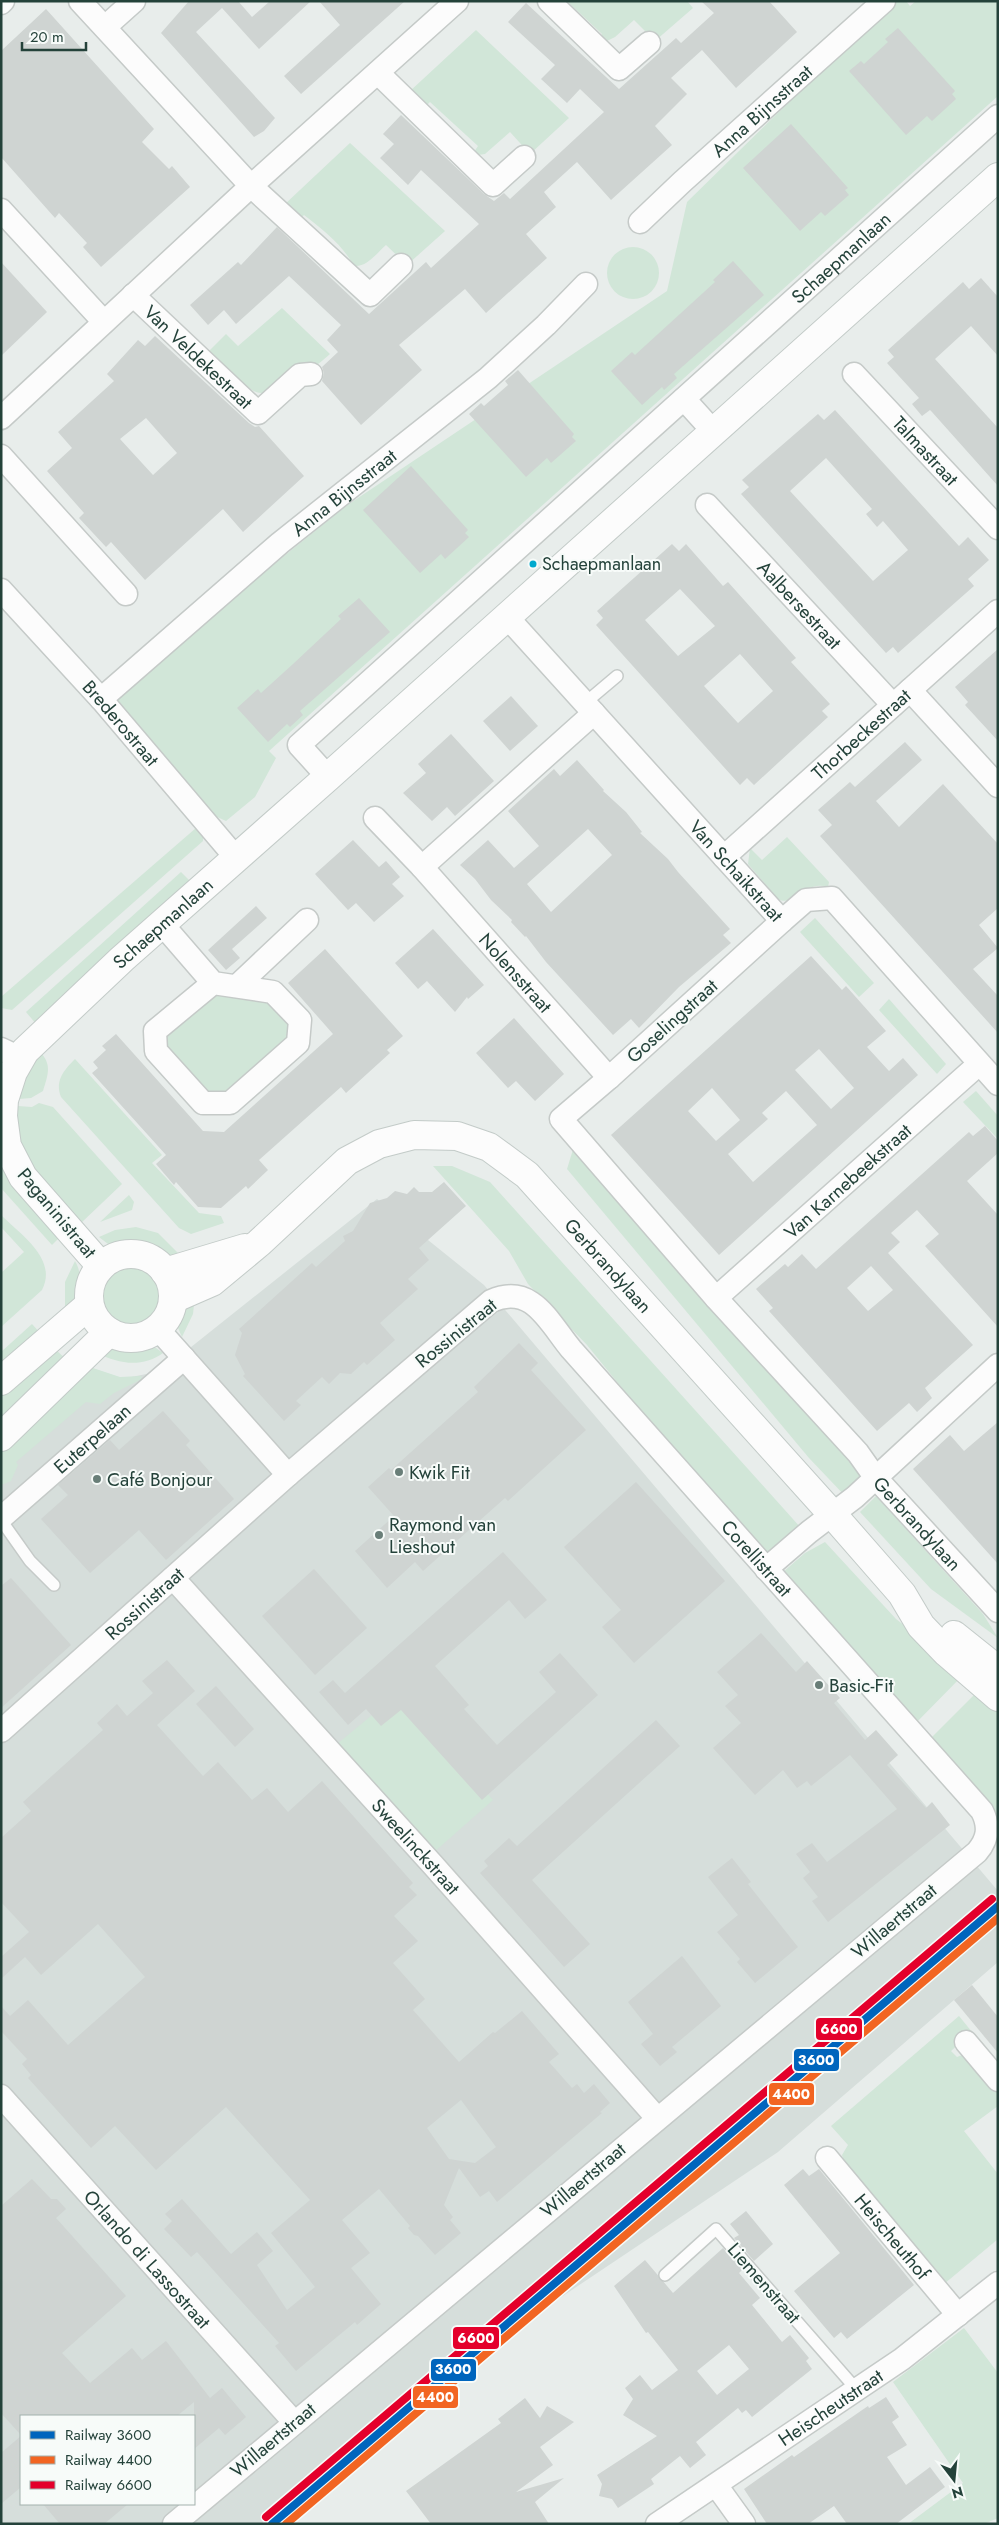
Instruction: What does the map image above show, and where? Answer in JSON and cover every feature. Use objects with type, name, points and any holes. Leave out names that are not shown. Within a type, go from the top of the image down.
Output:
[{"type":"street","points":[[80,1],[251,186],[370,295],[401,265]]},
{"type":"street","points":[[105,27],[134,1]]},
{"type":"street","name":"Van Veldekestraat","points":[[1,418],[251,186],[458,1]]},
{"type":"street","points":[[549,1],[619,70],[649,43]]},
{"type":"street","name":"Anna Bijnsstraat","points":[[640,222],[884,1]]},
{"type":"street","points":[[378,73],[493,185],[524,157]]},
{"type":"street","name":"Schaepmanlaan","points":[[328,777],[300,745],[998,116]]},
{"type":"street","name":"Schaepmanlaan","points":[[8,1066],[35,1039],[162,924],[237,859],[998,176]]},
{"type":"street","points":[[2,213],[104,322]]},
{"type":"street","name":"Anna Bijnsstraat","points":[[101,699],[280,543],[488,378],[586,284]]},
{"type":"street","name":"Van Veldekestraat","points":[[133,295],[258,413],[300,375],[311,374]]},
{"type":"street","name":"Talmastraat","points":[[854,374],[998,528]]},
{"type":"street","points":[[684,399],[714,431]]},
{"type":"street","points":[[1,456],[126,594]]},
{"type":"street","name":"Aalbersestraat","points":[[707,505],[894,705]]},
{"type":"street","name":"Brederostraat","points":[[1,590],[101,699],[237,859]]},
{"type":"street","name":"Thorbeckestraat","points":[[724,857],[998,611]]},
{"type":"street","name":"Van Schaikstraat","points":[[507,617],[782,921],[806,900],[832,898],[998,1084]]},
{"type":"street","points":[[910,690],[998,786]]},
{"type":"street","points":[[422,867],[589,708]]},
{"type":"street","name":"Nolensstraat","points":[[374,818],[422,867],[609,1078]]},
{"type":"street","points":[[238,985],[307,920]]},
{"type":"street","name":"Goselingstraat","points":[[560,1119],[609,1078],[782,921]]},
{"type":"street","points":[[162,924],[213,983]]},
{"type":"street","points":[[213,983],[238,985],[273,992],[300,1020],[298,1043],[230,1103],[202,1103],[156,1051],[155,1031],[213,983]]},
{"type":"street","name":"Van Karnebeekstraat","points":[[716,1298],[979,1064]]},
{"type":"street","name":"Paganinistraat","points":[[8,1066],[3,1116],[7,1146],[23,1177],[101,1266]]},
{"type":"street","name":"Gerbrandylaan","points":[[560,1119],[716,1298],[858,1454],[875,1477],[998,1611]]},
{"type":"street","name":"Gerbrandylaan","points":[[173,1299],[212,1282],[259,1243],[347,1161],[379,1144],[414,1135],[457,1136],[489,1147],[527,1175],[834,1515],[902,1594],[922,1626],[947,1653],[998,1697]]},
{"type":"street","name":"Gerbrandylaan","points":[[165,1272],[259,1243]]},
{"type":"street","points":[[134,1254],[146,1257],[165,1272],[172,1285],[173,1299],[166,1320],[158,1329],[147,1336],[134,1339],[121,1338],[109,1332],[93,1316],[89,1305],[90,1284],[101,1266],[122,1255],[134,1254]]},
{"type":"street","name":"Rossinistraat","points":[[1,1731],[288,1475],[491,1301],[513,1295]]},
{"type":"street","name":"Corellistraat","points":[[513,1295],[534,1304],[571,1349],[982,1811],[987,1822],[988,1833]]},
{"type":"street","points":[[1,1381],[89,1305]]},
{"type":"street","points":[[158,1329],[288,1475]]},
{"type":"street","points":[[1,1437],[109,1332]]},
{"type":"street","name":"Euterpelaan","points":[[1,1519],[184,1358]]},
{"type":"street","points":[[766,1569],[809,1532],[834,1515],[998,1365]]},
{"type":"street","name":"Sweelinckstraat","points":[[173,1578],[433,1864],[657,2118]]},
{"type":"street","name":"Gerbrandylaan","points":[[902,1594],[933,1614],[960,1641],[998,1670]]},
{"type":"street","name":"Willaertstraat","points":[[174,2524],[977,1852],[984,1844],[988,1833]]},
{"type":"street","points":[[966,2042],[998,2080]]},
{"type":"street","name":"Orlando di Lassostraat","points":[[1,2096],[294,2422]]},
{"type":"street","name":"Heischeuthof","points":[[827,2158],[958,2315]]},
{"type":"street","name":"Heischeutstraat","points":[[656,2524],[902,2359],[998,2283]]},
{"type":"street","points":[[716,2485],[744,2524]]},
{"type":"lane","points":[[589,708],[617,676]]},
{"type":"lane","points":[[1,1519],[30,1561],[54,1585]]},
{"type":"lane","name":"Liemenstraat","points":[[665,2275],[716,2228],[857,2390]]},
{"type":"shaded area","points":[[377,1199],[484,1285],[998,1891],[998,1962],[778,2152],[397,2407],[261,2524],[1,2524],[1,1471],[97,1384],[161,1371]]},
{"type":"green space","points":[[567,1],[687,1],[693,8],[655,41],[634,20],[615,37],[605,42],[598,39],[602,34]]},
{"type":"green space","points":[[892,1],[906,1],[910,6],[916,1],[998,1],[998,96],[269,751],[276,758],[255,797],[226,821],[215,816],[112,695],[346,506],[667,291],[687,202]]},
{"type":"green space","points":[[476,30],[569,118],[530,154],[510,132],[485,154],[478,155],[474,152],[478,146],[430,102],[425,107],[409,92]]},
{"type":"green space","points":[[350,143],[445,231],[407,265],[386,245],[364,264],[353,266],[348,264],[351,261],[330,236],[304,215],[300,219],[284,205]]},
{"type":"green space","points":[[633,247],[647,251],[655,259],[659,273],[655,287],[647,295],[633,299],[619,295],[611,287],[607,273],[611,259],[619,251]]},
{"type":"green space","points":[[282,308],[330,354],[306,373],[284,386],[264,393],[256,392],[239,380],[209,351],[226,334],[238,346]]},
{"type":"green space","points":[[196,828],[203,834],[203,841],[12,1010],[1,1008],[1,997]]},
{"type":"green space","points":[[787,837],[829,882],[828,887],[812,887],[784,901],[778,899],[748,864],[750,848],[762,860]]},
{"type":"green space","points":[[181,872],[192,883],[37,1025],[26,1012]]},
{"type":"green space","points":[[815,918],[874,983],[859,997],[800,932]]},
{"type":"green space","points":[[216,991],[266,997],[292,1024],[288,1041],[223,1098],[207,1095],[168,1049],[167,1035]]},
{"type":"green space","points":[[889,999],[946,1064],[937,1074],[879,1010]]},
{"type":"green space","points":[[41,1053],[48,1066],[43,1091],[31,1098],[19,1099],[24,1077]]},
{"type":"green space","points":[[75,1059],[162,1155],[152,1163],[199,1213],[221,1216],[224,1223],[191,1234],[179,1228],[61,1097],[59,1086],[61,1076]]},
{"type":"green space","points":[[976,1091],[998,1116],[998,1139],[963,1102]]},
{"type":"green space","points":[[39,1103],[53,1107],[122,1184],[81,1223],[44,1185],[26,1158],[18,1126],[18,1106],[32,1107]]},
{"type":"green space","points":[[575,1143],[861,1473],[860,1483],[847,1498],[809,1458],[567,1169]]},
{"type":"green space","points":[[1,1156],[59,1238],[52,1245],[1,1188]]},
{"type":"green space","points":[[433,1166],[452,1166],[490,1182],[801,1528],[765,1558],[758,1556],[587,1345],[528,1284],[509,1251]]},
{"type":"green space","points":[[129,1195],[134,1202],[132,1210],[100,1222]]},
{"type":"green space","points":[[1,1215],[35,1248],[45,1268],[46,1279],[42,1290],[1,1327],[1,1273],[24,1252],[1,1227]]},
{"type":"green space","points":[[136,1227],[158,1233],[183,1258],[165,1259],[148,1249],[135,1245],[112,1247],[99,1237],[115,1230]]},
{"type":"green space","points":[[75,1261],[80,1274],[79,1287],[74,1299],[65,1309],[65,1282]]},
{"type":"green space","points":[[125,1267],[137,1267],[148,1272],[156,1280],[161,1291],[159,1309],[148,1322],[137,1327],[125,1327],[114,1322],[106,1314],[101,1303],[101,1291],[106,1280],[114,1272]]},
{"type":"green space","points":[[195,1296],[193,1314],[182,1337],[177,1323],[178,1313]]},
{"type":"green space","points":[[32,1324],[41,1334],[1,1369],[1,1352]]},
{"type":"green space","points":[[113,1346],[130,1349],[156,1348],[163,1353],[147,1361],[130,1363],[114,1360],[97,1353]]},
{"type":"green space","points":[[54,1348],[70,1363],[1,1428],[1,1395]]},
{"type":"green space","points":[[93,1368],[120,1377],[141,1376],[142,1379],[114,1393],[100,1404],[86,1402],[16,1462],[18,1465],[11,1481],[1,1485],[1,1446],[78,1372],[83,1376]]},
{"type":"green space","points":[[876,1496],[983,1614],[998,1638],[931,1589],[860,1512]]},
{"type":"green space","points":[[825,1542],[896,1619],[965,1673],[910,1729],[782,1573],[805,1553]]},
{"type":"green space","points":[[422,1674],[470,1773],[493,1800],[432,1854],[337,1744]]},
{"type":"green space","points":[[982,1687],[998,1699],[998,1844],[924,1745]]},
{"type":"green space","points":[[959,2016],[972,2032],[951,2051],[957,2057],[962,2055],[970,2058],[998,2092],[998,2106],[964,2131],[998,2174],[998,2239],[944,2284],[844,2162],[842,2155],[848,2145],[831,2126]]},
{"type":"green space","points":[[964,2328],[998,2373],[998,2518],[984,2524],[908,2524],[963,2483],[893,2382]]},
{"type":"building","points":[[189,1],[238,1],[252,17],[270,1],[311,1],[259,49],[222,8],[196,32],[275,118],[264,131],[254,137],[161,33]]},
{"type":"building","points":[[319,1],[405,1],[301,94],[284,76],[340,25]]},
{"type":"building","points":[[701,1],[769,1],[797,32],[736,88],[702,50],[671,78],[687,94],[655,126],[672,145],[611,200],[577,162],[544,192],[556,207],[526,234],[547,258],[486,313],[465,289],[399,345],[422,370],[361,425],[322,381],[324,373],[322,367],[338,352],[327,340],[341,325],[289,276],[236,324],[224,310],[208,325],[190,305],[238,262],[241,265],[277,227],[369,314],[426,262],[431,268],[479,224],[421,170],[408,185],[380,158],[394,144],[383,134],[401,115],[484,194],[494,201],[504,193],[510,199],[604,112],[580,89],[567,103],[541,79],[555,65],[508,22],[526,3],[619,89],[676,38],[681,43],[714,13]]},
{"type":"building","points":[[46,9],[154,129],[142,142],[169,169],[172,166],[190,187],[101,267],[83,247],[87,243],[59,213],[55,218],[1,157],[1,51]]},
{"type":"building","points":[[898,28],[955,91],[952,94],[956,99],[932,121],[927,116],[906,135],[849,71],[861,61],[864,64],[888,42],[885,39]]},
{"type":"building","points":[[791,124],[848,188],[845,190],[849,195],[825,216],[821,212],[800,231],[743,168]]},
{"type":"building","points":[[733,261],[764,295],[674,374],[677,378],[664,390],[662,387],[642,405],[611,371],[632,352],[635,355],[715,282],[713,280]]},
{"type":"building","points":[[1,262],[47,312],[1,356]]},
{"type":"building","points":[[981,278],[998,297],[998,356],[971,326],[935,359],[998,428],[998,486],[930,410],[922,416],[912,404],[919,398],[887,363],[894,357],[888,350],[963,282],[969,289]]},
{"type":"building","points":[[155,336],[249,423],[255,427],[259,426],[304,476],[243,532],[223,509],[145,580],[111,542],[106,547],[79,518],[84,513],[47,471],[72,448],[58,432],[114,381],[107,374],[138,340],[145,346]],"holes":[[[146,418],[177,453],[153,475],[120,439]]]},
{"type":"building","points":[[518,370],[574,434],[572,437],[576,441],[551,463],[547,458],[526,477],[469,414],[481,403],[484,406],[508,385],[505,381]]},
{"type":"building","points":[[835,410],[959,546],[968,537],[989,560],[968,579],[974,586],[898,653],[893,647],[886,653],[741,494],[749,487],[742,480],[818,414],[824,420]],"holes":[[[826,458],[872,509],[866,514],[877,527],[883,521],[908,550],[873,581],[790,491]]]},
{"type":"building","points":[[411,466],[468,530],[465,533],[469,537],[445,559],[441,554],[420,573],[363,510]]},
{"type":"building","points":[[672,544],[679,551],[686,544],[723,586],[728,582],[796,658],[791,662],[830,704],[822,711],[828,717],[754,785],[747,778],[740,785],[596,625],[603,618],[597,611]],"holes":[[[680,589],[715,626],[678,656],[645,620]],[[740,654],[773,691],[738,723],[704,686]]]},
{"type":"building","points":[[359,598],[390,632],[300,711],[303,715],[290,727],[287,724],[268,742],[237,708],[258,689],[261,693],[341,619],[338,616]]},
{"type":"building","points":[[998,649],[998,741],[965,705],[968,702],[955,687]]},
{"type":"building","points":[[511,696],[538,726],[510,751],[483,721]]},
{"type":"building","points":[[451,734],[494,781],[455,816],[447,807],[432,821],[403,793],[426,773],[418,764]]},
{"type":"building","points":[[905,742],[922,760],[876,801],[899,827],[943,784],[998,844],[998,908],[979,925],[998,948],[973,969],[998,996],[998,1033],[820,836],[832,825],[818,810],[850,782],[855,787]]},
{"type":"building","points":[[577,760],[603,791],[626,812],[642,832],[640,833],[668,859],[730,929],[723,935],[731,943],[679,987],[639,1028],[631,1019],[613,1035],[546,962],[526,936],[511,922],[512,920],[491,900],[475,879],[460,865],[488,840],[514,868],[539,846],[508,811],[554,769],[560,776]],"holes":[[[588,829],[612,855],[551,912],[527,884]]]},
{"type":"building","points":[[353,840],[379,867],[386,861],[400,877],[392,884],[404,896],[374,922],[356,903],[348,910],[315,874]]},
{"type":"building","points":[[256,906],[267,918],[232,949],[240,958],[226,970],[208,950]]},
{"type":"building","points":[[433,929],[484,985],[468,999],[467,997],[455,1012],[427,981],[418,989],[395,963]]},
{"type":"building","points":[[325,949],[403,1036],[387,1050],[390,1053],[346,1093],[341,1087],[259,1160],[268,1170],[248,1189],[246,1186],[221,1208],[198,1207],[176,1182],[174,1185],[156,1164],[166,1155],[92,1073],[98,1068],[93,1062],[106,1050],[102,1046],[116,1034],[203,1131],[224,1132],[333,1034],[288,983]]},
{"type":"building","points":[[811,956],[842,990],[846,986],[886,1031],[867,1047],[889,1071],[903,1058],[918,1075],[719,1255],[611,1135]],"holes":[[[819,1049],[854,1088],[831,1109],[795,1070]],[[712,1088],[740,1120],[716,1141],[688,1111]],[[786,1091],[817,1125],[753,1182],[728,1154],[768,1119],[762,1113]]]},
{"type":"building","points":[[514,1018],[564,1074],[535,1101],[516,1081],[508,1088],[476,1053]]},
{"type":"building","points":[[985,1126],[998,1141],[998,1153],[967,1181],[998,1215],[998,1327],[925,1246],[939,1234],[917,1210],[891,1233],[900,1242],[888,1253],[973,1345],[925,1388],[932,1398],[917,1412],[909,1403],[877,1431],[769,1311],[773,1308],[756,1289],[785,1264],[788,1267],[802,1254],[816,1269],[969,1132],[973,1136]],"holes":[[[871,1266],[893,1290],[868,1311],[847,1288]]]},
{"type":"building","points":[[444,1182],[466,1206],[419,1248],[429,1260],[408,1279],[418,1289],[380,1323],[395,1340],[367,1365],[364,1362],[351,1374],[340,1373],[329,1384],[322,1377],[296,1401],[301,1405],[284,1421],[243,1376],[245,1374],[235,1355],[242,1333],[239,1329],[312,1263],[316,1267],[345,1241],[343,1236],[353,1231],[370,1203],[387,1198],[395,1191],[407,1194],[414,1187],[419,1192],[432,1192]]},
{"type":"building","points":[[519,1343],[538,1363],[531,1370],[586,1430],[508,1501],[505,1498],[423,1571],[415,1562],[387,1588],[355,1551],[394,1516],[368,1487],[389,1468],[391,1470],[478,1392],[474,1387]]},
{"type":"building","points":[[163,1411],[190,1441],[186,1445],[234,1499],[166,1560],[139,1530],[90,1573],[41,1519],[68,1495],[58,1485],[110,1440],[119,1450]]},
{"type":"building","points":[[998,1422],[998,1564],[913,1469],[950,1435],[964,1451]]},
{"type":"building","points":[[636,1482],[725,1581],[634,1663],[602,1627],[621,1610],[564,1547]]},
{"type":"building","points":[[503,1552],[547,1600],[525,1619],[509,1600],[435,1666],[469,1705],[464,1709],[497,1745],[556,1692],[539,1672],[560,1653],[598,1695],[482,1800],[401,1710],[381,1726],[366,1709],[348,1725],[319,1692],[333,1680],[345,1693]]},
{"type":"building","points":[[314,1569],[367,1628],[315,1675],[262,1616]]},
{"type":"building","points":[[11,1578],[71,1645],[1,1708],[1,1586]]},
{"type":"building","points":[[761,1633],[796,1672],[807,1661],[840,1698],[834,1703],[865,1740],[876,1730],[898,1755],[887,1765],[926,1808],[932,1802],[950,1825],[828,1922],[812,1901],[818,1897],[803,1878],[810,1872],[796,1854],[812,1843],[827,1862],[897,1809],[850,1755],[811,1786],[807,1781],[797,1788],[783,1770],[755,1795],[713,1748],[741,1723],[725,1706],[738,1695],[717,1672]]},
{"type":"building","points":[[167,1660],[195,1691],[157,1725],[203,1776],[218,1762],[252,1800],[267,1788],[288,1812],[322,1781],[413,1883],[409,1887],[417,1895],[394,1916],[418,1941],[393,1963],[425,1999],[413,2010],[459,2062],[493,2032],[495,2033],[522,2011],[559,2054],[549,2062],[572,2088],[577,2084],[584,2093],[594,2084],[610,2103],[600,2112],[602,2113],[497,2202],[489,2191],[480,2197],[459,2168],[444,2205],[453,2217],[450,2220],[461,2233],[435,2255],[408,2228],[410,2226],[379,2189],[342,2220],[370,2253],[351,2268],[381,2304],[357,2325],[355,2322],[296,2371],[275,2346],[279,2343],[197,2252],[191,2257],[164,2229],[172,2221],[165,2214],[182,2199],[231,2254],[257,2232],[273,2251],[257,2265],[287,2310],[315,2287],[271,2233],[310,2200],[226,2107],[156,2170],[115,2126],[91,2148],[28,2078],[31,2075],[22,2064],[27,2059],[1,2031],[1,2006],[10,2016],[28,2000],[68,2045],[145,1977],[98,1924],[41,1975],[25,1957],[1,1979],[1,1957],[29,1932],[1,1902],[1,1838],[31,1811],[23,1802],[103,1730],[97,1723],[117,1704],[127,1716],[153,1693],[142,1681]],"holes":[[[461,2100],[496,2147],[475,2163],[449,2159],[427,2128]]]},
{"type":"building","points":[[216,1686],[254,1729],[235,1747],[196,1704]]},
{"type":"building","points":[[656,1720],[680,1746],[532,1880],[590,1944],[564,1967],[480,1873],[488,1866],[484,1861],[509,1838],[517,1846]]},
{"type":"building","points":[[732,1858],[751,1882],[748,1884],[798,1947],[755,1983],[737,1962],[740,1959],[717,1932],[738,1915],[708,1877]]},
{"type":"building","points":[[682,1956],[721,2006],[672,2047],[677,2052],[660,2066],[641,2044],[653,2034],[628,2002]]},
{"type":"building","points":[[972,1985],[998,2017],[998,2053],[954,2000]]},
{"type":"building","points":[[803,2169],[809,2176],[819,2169],[914,2285],[847,2339],[841,2332],[834,2338],[794,2291],[840,2253],[784,2185]]},
{"type":"building","points":[[32,2179],[51,2199],[57,2199],[66,2209],[56,2218],[126,2296],[62,2353],[90,2383],[132,2348],[142,2360],[166,2341],[210,2398],[222,2388],[246,2417],[225,2435],[219,2428],[195,2448],[194,2402],[178,2415],[20,2415],[20,2434],[1,2413],[1,2206]]},
{"type":"building","points":[[746,2211],[773,2244],[754,2261],[734,2238],[739,2235],[730,2224]]},
{"type":"building","points":[[723,2248],[742,2270],[739,2273],[760,2298],[752,2305],[782,2342],[790,2335],[809,2358],[806,2361],[812,2369],[752,2417],[746,2410],[742,2413],[738,2408],[696,2442],[706,2455],[690,2468],[680,2456],[651,2479],[654,2484],[618,2508],[612,2499],[599,2496],[602,2484],[597,2475],[657,2436],[623,2415],[633,2399],[625,2388],[640,2375],[652,2390],[678,2370],[648,2332],[646,2333],[614,2286],[645,2260],[673,2293]],"holes":[[[729,2345],[749,2369],[717,2395],[697,2371]]]},
{"type":"building","points":[[886,2397],[899,2417],[892,2422],[907,2445],[887,2457],[906,2485],[930,2467],[945,2487],[896,2524],[847,2524],[834,2506],[808,2524],[767,2524],[744,2489],[792,2455],[794,2457],[868,2406],[869,2408]]},
{"type":"building","points":[[525,2398],[540,2418],[547,2406],[574,2422],[540,2447],[553,2465],[516,2492],[564,2478],[535,2502],[549,2524],[431,2524],[406,2491],[501,2423],[498,2419]]},
{"type":"building","points":[[20,2437],[20,2488],[1,2504],[1,2453]]},
{"type":"building","points":[[44,2505],[127,2505],[104,2524],[60,2524]]},
{"type":"rail line","name":"6600","points":[[266,2517],[992,1899]]},
{"type":"rail line","name":"3600","points":[[272,2524],[998,1906]]},
{"type":"rail line","name":"4400","points":[[286,2524],[998,1918]]},
{"type":"place","name":"Schaepmanlaan","points":[[533,564]]},
{"type":"place","name":"Kwik Fit","points":[[399,1472]]},
{"type":"place","name":"Café Bonjour","points":[[97,1479]]},
{"type":"place","name":"Raymond van Lieshout","points":[[379,1535]]},
{"type":"place","name":"Basic-Fit","points":[[819,1685]]}]
